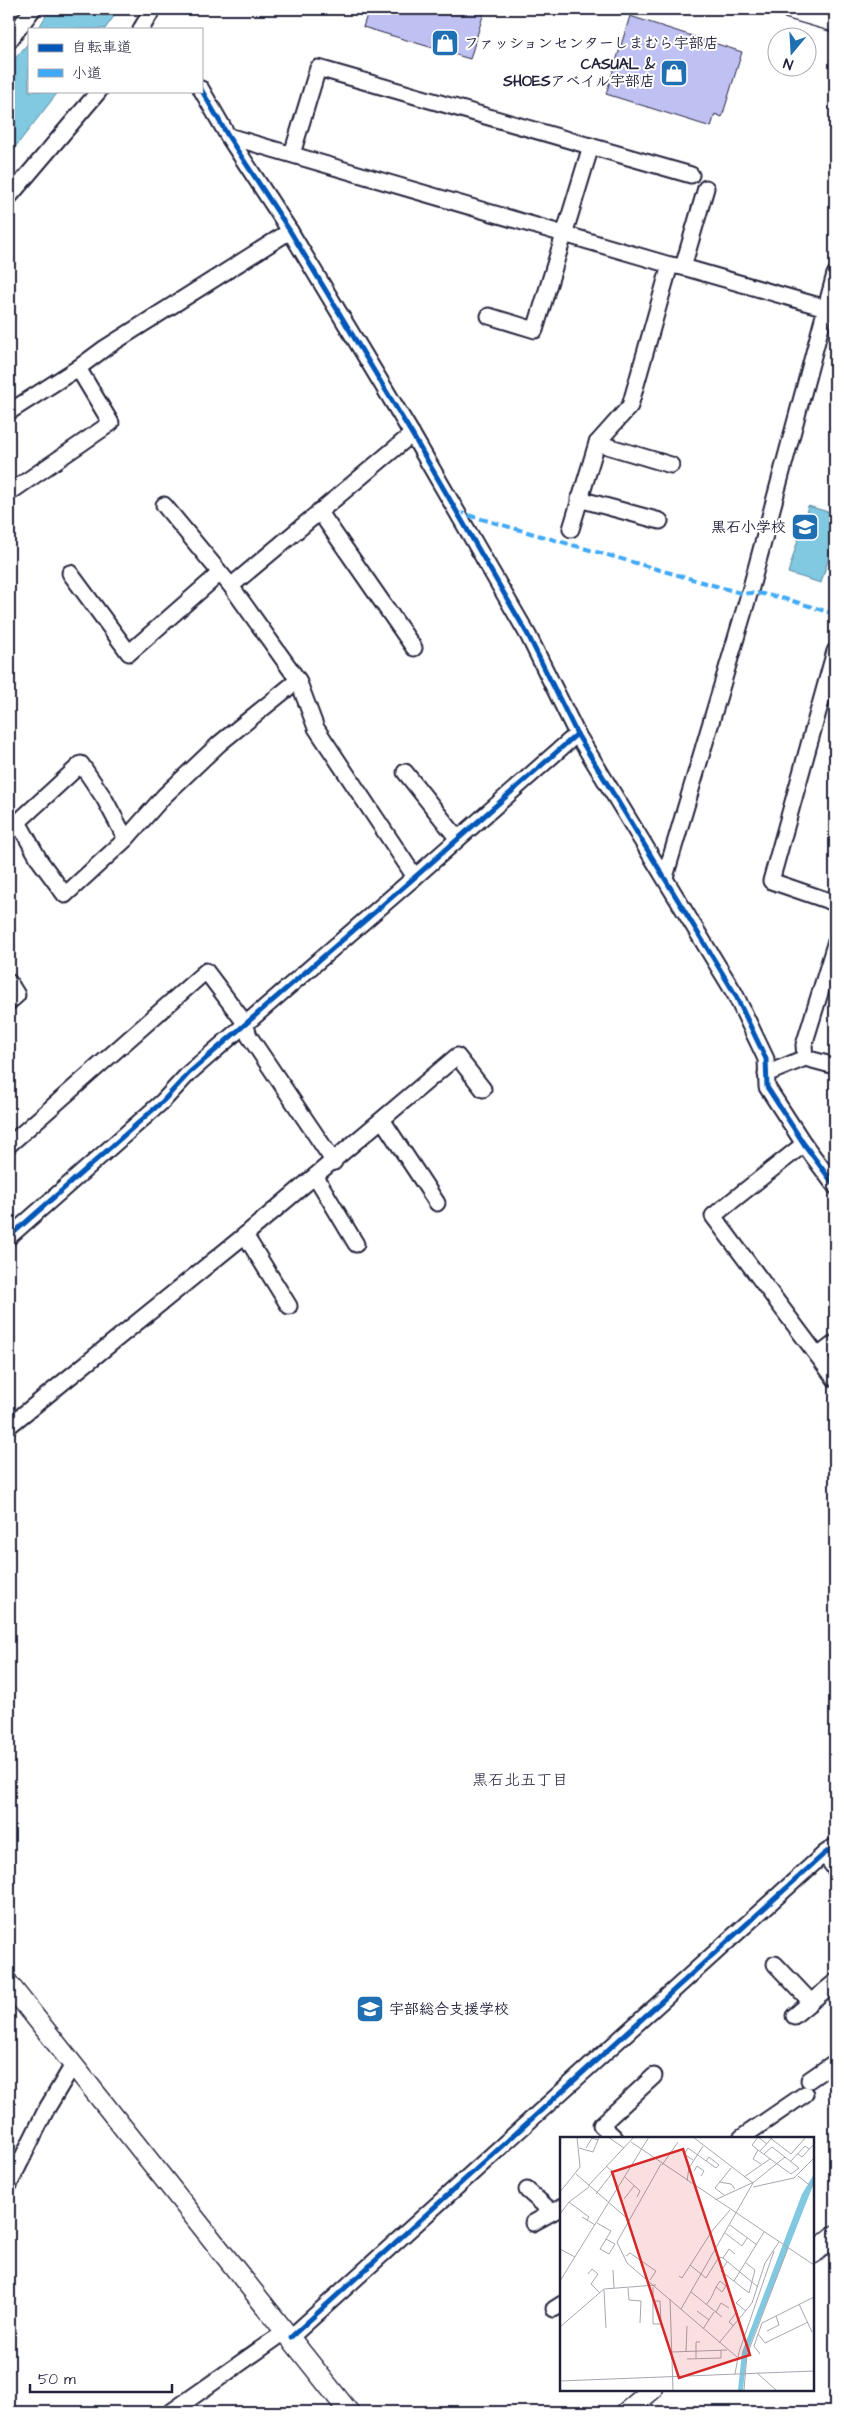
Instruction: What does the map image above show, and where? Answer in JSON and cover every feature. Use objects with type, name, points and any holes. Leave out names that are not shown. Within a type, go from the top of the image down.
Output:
[{"type":"street","points":[[9,41],[33,9]]},
{"type":"street","points":[[144,28],[152,9]]},
{"type":"street","points":[[790,9],[835,22]]},
{"type":"street","points":[[292,154],[318,68],[691,175]]},
{"type":"street","points":[[202,91],[228,136],[290,231],[412,434],[528,635],[577,734],[666,877],[735,994],[766,1058],[766,1087],[835,1186]]},
{"type":"street","points":[[9,198],[98,92]]},
{"type":"street","points":[[228,136],[826,308]]},
{"type":"street","points":[[489,316],[535,330],[591,146]]},
{"type":"street","points":[[571,529],[597,443],[630,406],[676,266],[706,188]]},
{"type":"street","points":[[9,412],[78,368],[104,348],[290,231]]},
{"type":"street","points":[[666,877],[750,591],[835,274]]},
{"type":"street","points":[[9,493],[111,423],[78,368]]},
{"type":"street","points":[[231,586],[412,434]]},
{"type":"street","points":[[597,443],[671,465]]},
{"type":"street","points":[[579,499],[660,521]]},
{"type":"street","points":[[164,505],[219,574],[231,586],[298,680],[316,728],[415,877]]},
{"type":"street","points":[[319,511],[414,648]]},
{"type":"street","points":[[70,574],[129,653],[219,574]]},
{"type":"street","points":[[835,651],[771,881],[835,902]]},
{"type":"street","points":[[126,839],[104,798],[81,764],[18,822],[40,861],[65,895],[126,839],[164,796],[220,743],[298,680]]},
{"type":"street","points":[[9,1237],[163,1102],[189,1072],[577,734]]},
{"type":"street","points":[[405,772],[458,839]]},
{"type":"street","points":[[806,1058],[804,1045],[835,944]]},
{"type":"street","points":[[9,1145],[206,971],[245,1023],[249,1036],[334,1162]]},
{"type":"street","points":[[9,982],[17,995],[9,1002]]},
{"type":"street","points":[[9,1426],[316,1177],[456,1056],[483,1088]]},
{"type":"street","points":[[766,1074],[806,1058],[835,1066]]},
{"type":"street","points":[[383,1121],[437,1203]]},
{"type":"street","points":[[804,1144],[713,1216],[835,1379]]},
{"type":"street","points":[[316,1177],[356,1244]]},
{"type":"street","points":[[245,1235],[289,1306]]},
{"type":"street","points":[[818,1356],[835,1343]]},
{"type":"street","points":[[172,2412],[288,2334],[830,1850],[835,1870]]},
{"type":"street","points":[[775,1964],[811,2002]]},
{"type":"street","points":[[794,2016],[835,1982]]},
{"type":"street","points":[[9,1984],[348,2412]]},
{"type":"street","points":[[742,2137],[807,2087],[835,2062]]},
{"type":"street","points":[[9,2185],[46,2110],[73,2065]]},
{"type":"street","points":[[614,2137],[601,2124],[654,2076]]},
{"type":"street","points":[[528,2190],[557,2210],[534,2223]]},
{"type":"street","points":[[814,2253],[835,2235]]},
{"type":"street","points":[[626,2412],[651,2391]]},
{"type":"water","points":[[50,9],[119,9],[106,28],[39,28]]},
{"type":"water","points":[[28,43],[28,92],[58,92],[9,155],[9,66]]},
{"type":"water","points":[[808,506],[835,514],[835,537],[821,583],[788,573]]},
{"type":"building","name":"ファッションセンターしまむら宇部店","points":[[369,9],[485,9],[470,59],[363,27]]},
{"type":"building","name":"CASUAL & SHOESアベイル宇部店","points":[[630,16],[742,52],[722,117],[715,114],[711,127],[606,94]]},
{"type":"marked path","points":[[457,512],[744,594],[775,596],[835,614]]},
{"type":"cycle path","points":[[202,91],[228,136],[290,231],[412,434],[528,635],[577,734],[735,994],[766,1059],[767,1087],[804,1144],[835,1186]]},
{"type":"cycle path","points":[[9,1237],[163,1101],[189,1073],[577,734]]},
{"type":"cycle path","points":[[291,2337],[835,1846]]},
{"type":"place","name":"ファッションセンターしまむら宇部店","points":[[445,43]]},
{"type":"place","name":"CASUAL & SHOESアベイル宇部店","points":[[674,73]]},
{"type":"place","name":"黒石小学校","points":[[805,527]]},
{"type":"place","name":"宇部総合支援学校","points":[[370,2009]]},
{"type":"district","name":"黒石北五丁目","points":[[520,1779]]}]
